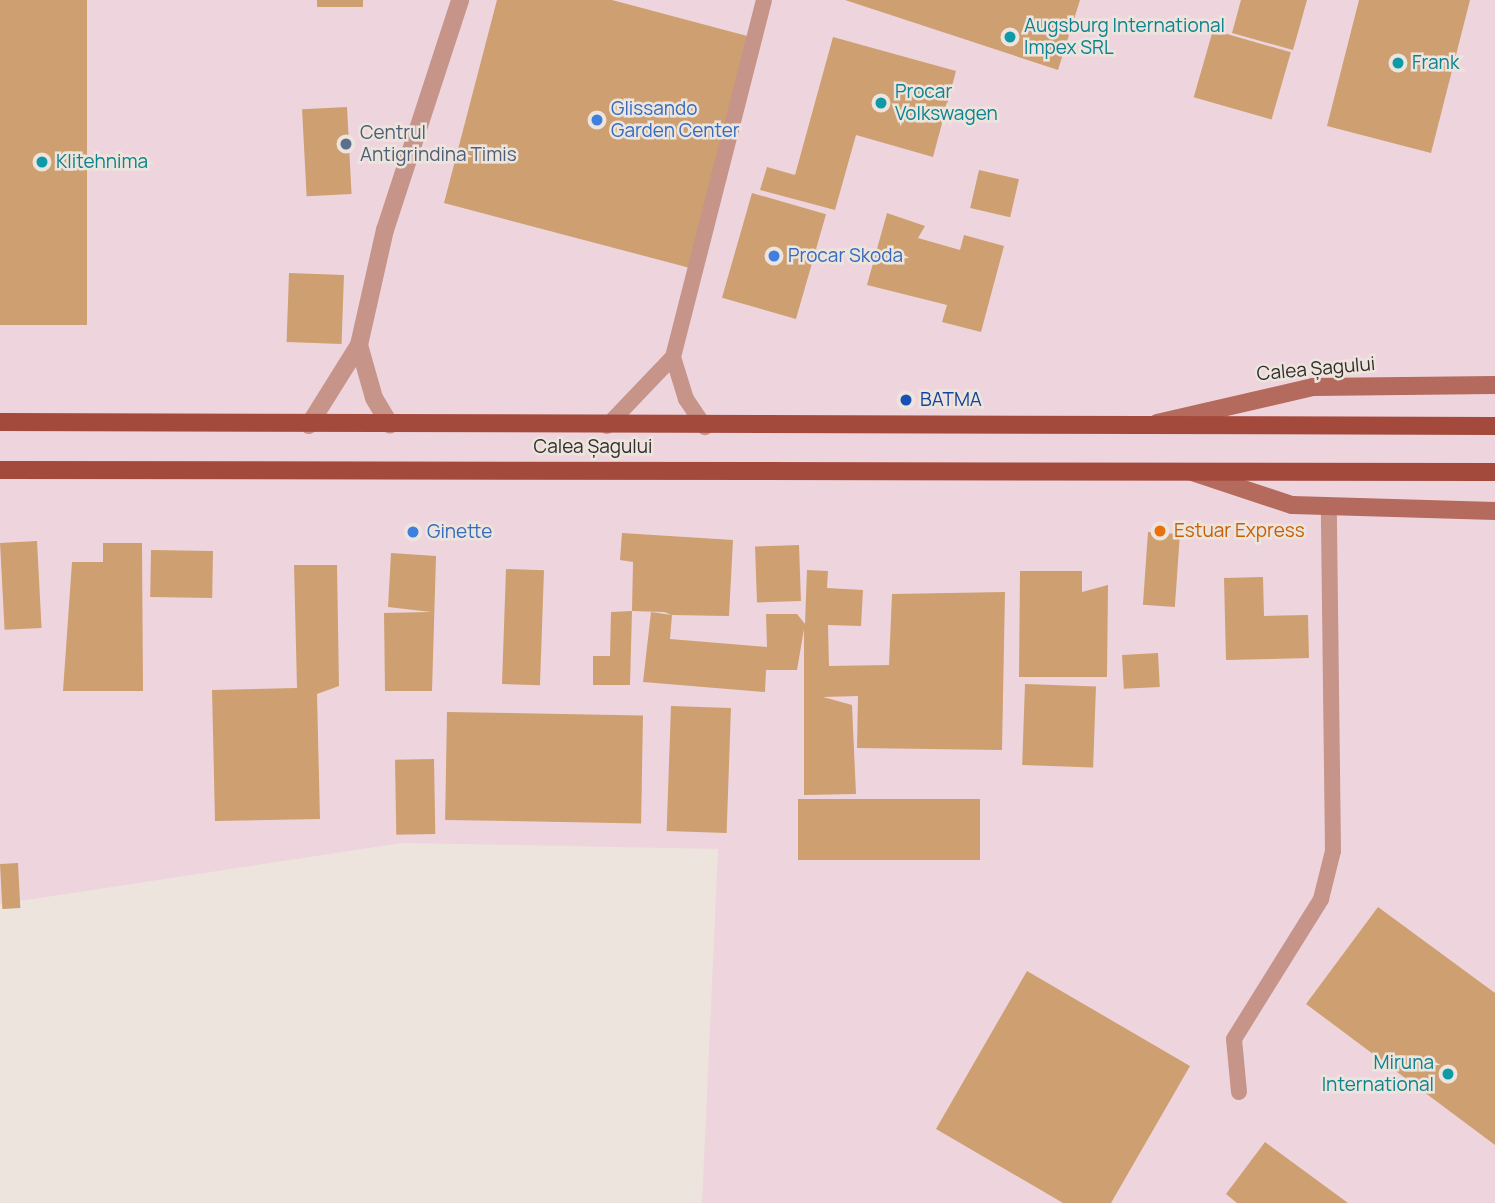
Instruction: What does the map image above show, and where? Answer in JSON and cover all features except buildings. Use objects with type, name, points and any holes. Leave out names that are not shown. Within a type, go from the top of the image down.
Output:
[{"type":"main road","name":"Calea Șagului","points":[[0,422],[705,427],[1495,426]]},
{"type":"main road","name":"Calea Șagului","points":[[0,470],[1495,471]]},
{"type":"street","points":[[309,425],[359,345],[385,230],[460,0]]},
{"type":"street","points":[[359,345],[374,398],[390,425]]},
{"type":"street","name":"Calea Șagului","points":[[1146,426],[1223,403],[1313,387],[1495,384]]},
{"type":"street","name":"Calea Șagului","points":[[1186,469],[1251,495],[1329,509],[1495,511]]},
{"type":"lane","points":[[705,427],[681,388],[673,357],[764,0]]},
{"type":"lane","points":[[607,426],[673,357]]},
{"type":"lane","points":[[1239,1092],[1234,1039],[1321,899],[1333,851],[1329,509]]},
{"type":"shaded area","points":[[0,0],[1495,0],[1495,1203],[702,1203],[718,849],[402,843],[0,904]]},
{"type":"place","name":"Augsburg International Impex SRL","points":[[1010,37]]},
{"type":"place","name":"Frank","points":[[1398,63]]},
{"type":"place","name":"Procar Volkswagen","points":[[881,103]]},
{"type":"place","name":"Glissando Garden Center","points":[[597,120]]},
{"type":"place","name":"Centrul Antigrindina Timis","points":[[346,144]]},
{"type":"place","name":"Klitehnima","points":[[42,162]]},
{"type":"place","name":"Procar Skoda","points":[[774,256]]},
{"type":"place","name":"BATMA","points":[[906,400]]},
{"type":"place","name":"Estuar Express","points":[[1160,531]]},
{"type":"place","name":"Ginette","points":[[413,532]]},
{"type":"place","name":"Miruna International","points":[[1448,1074]]}]
